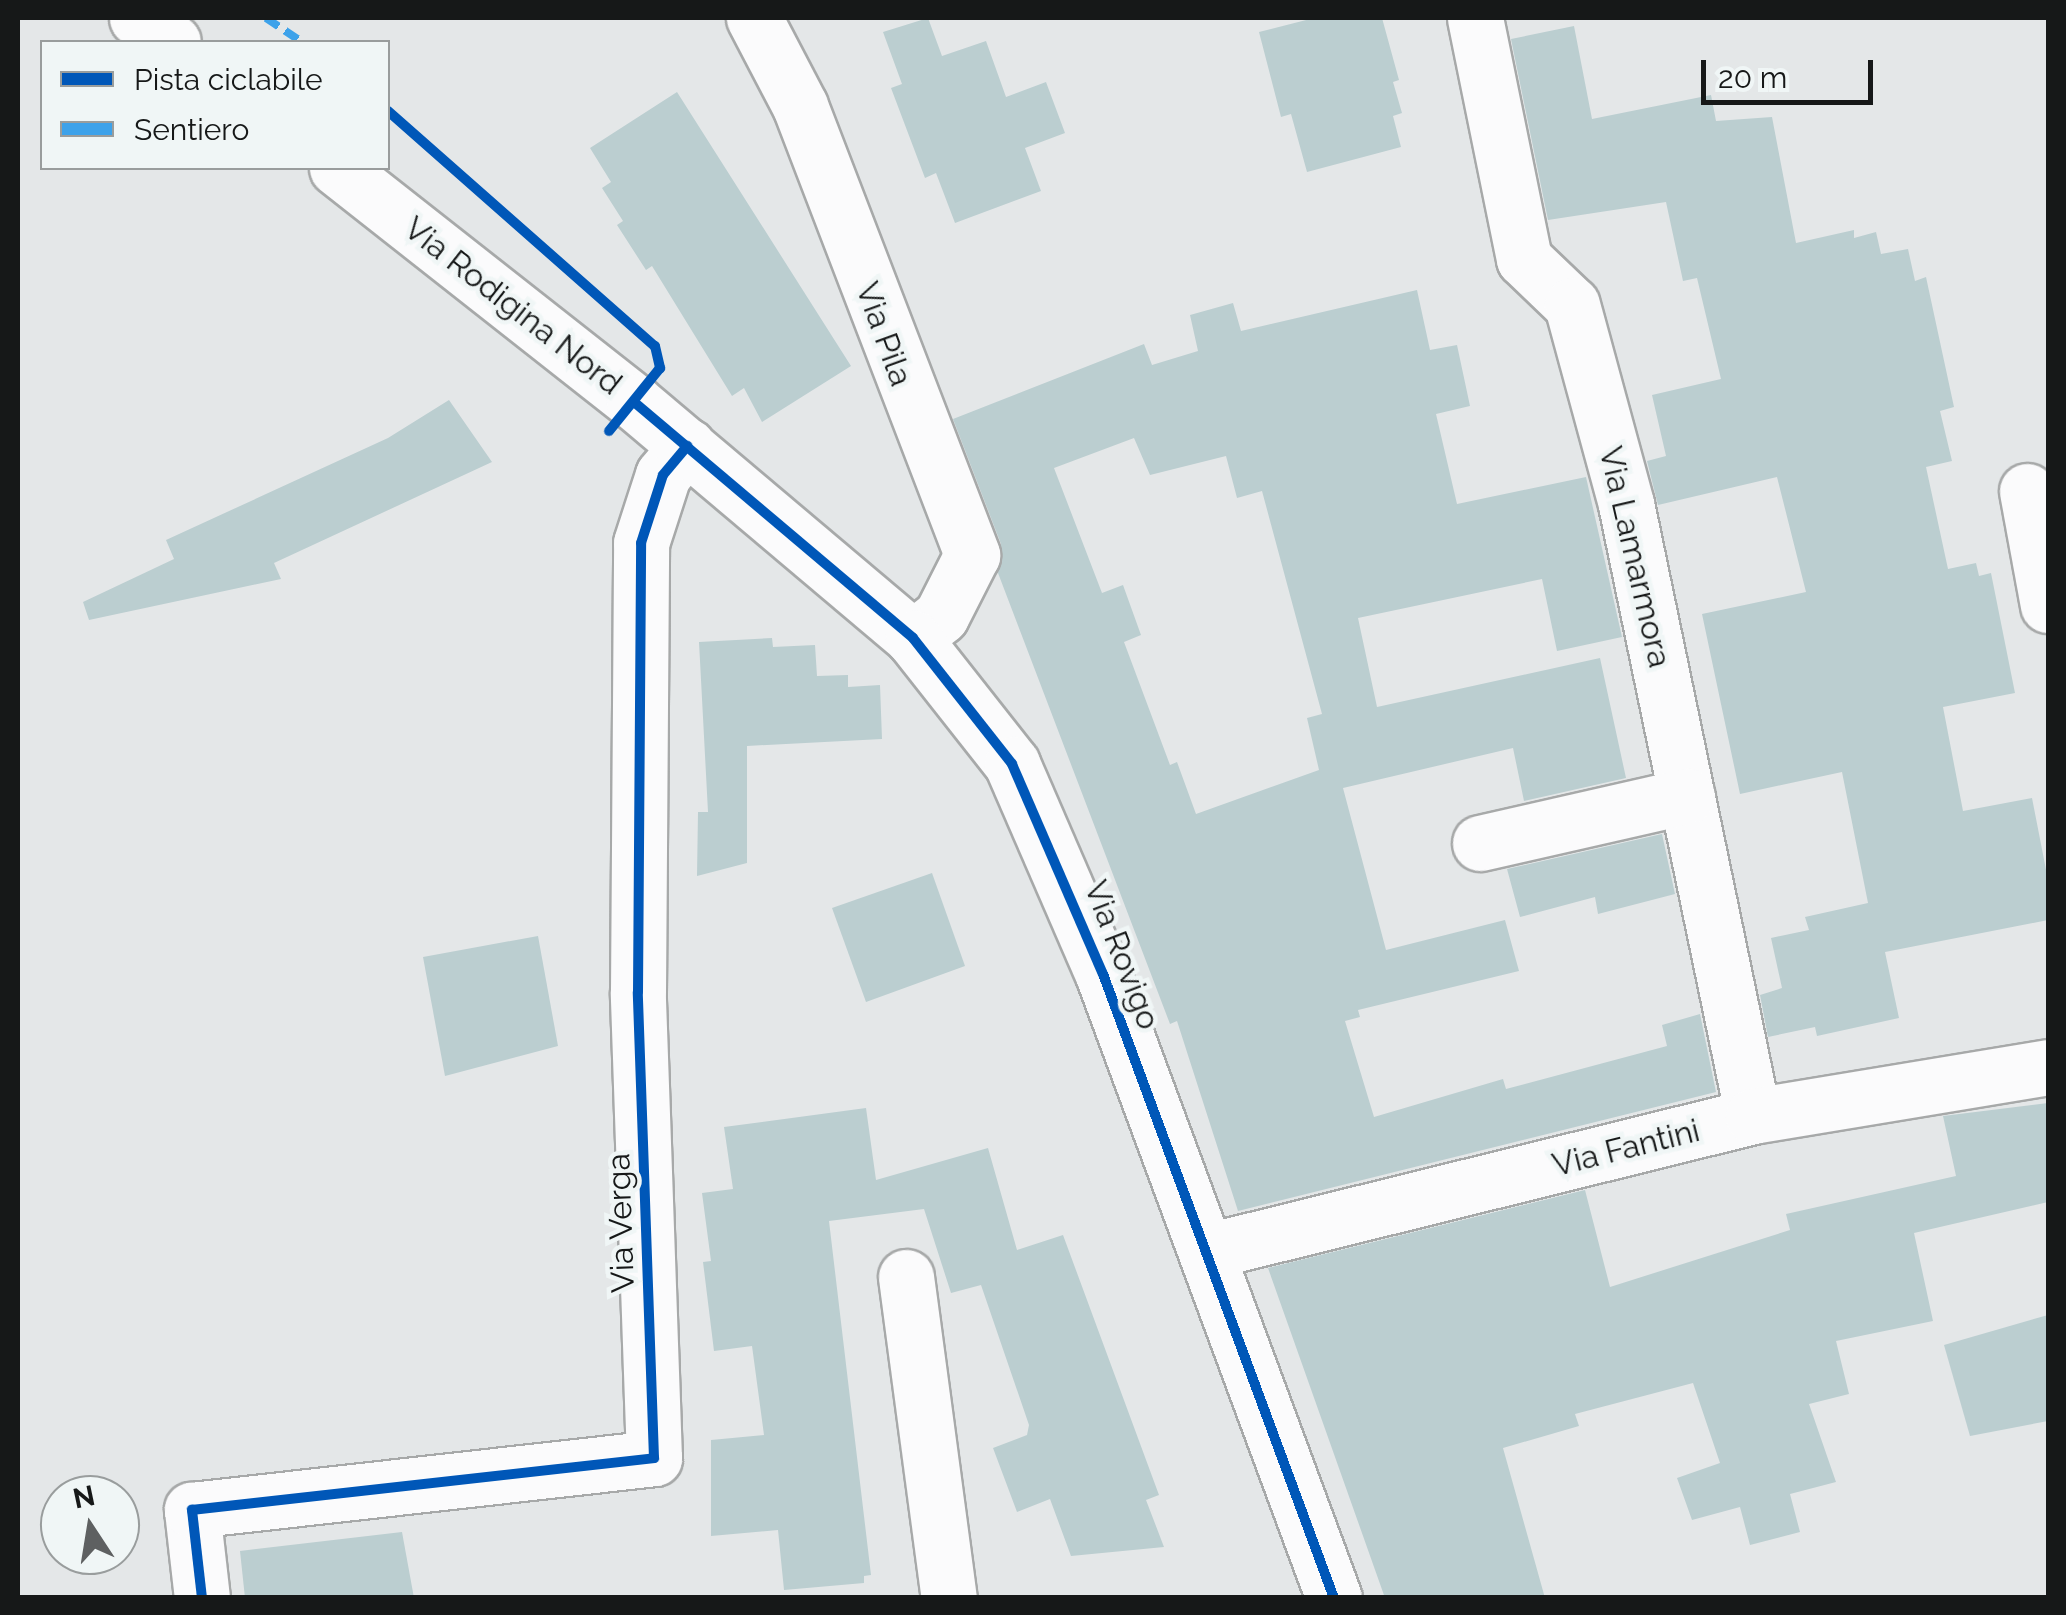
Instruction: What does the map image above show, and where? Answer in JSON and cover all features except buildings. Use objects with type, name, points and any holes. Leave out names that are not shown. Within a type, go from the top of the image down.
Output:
[{"type":"street","points":[[137,18],[171,40]]},
{"type":"street","name":"Via Pila","points":[[754,18],[800,106],[972,555],[941,616],[913,638]]},
{"type":"street","name":"Via Lamarmora","points":[[1475,18],[1524,259],[1572,305],[1626,504],[1753,1116]]},
{"type":"street","name":"Via Rodigina Nord","points":[[340,170],[687,446]]},
{"type":"street","name":"Via Rovigo","points":[[687,446],[913,638],[1012,764],[1058,859],[1208,1251],[1334,1598]]},
{"type":"street","name":"Via Verga","points":[[202,1598],[192,1510],[654,1458],[638,992],[641,543],[663,475],[687,446]]},
{"type":"street","points":[[2027,490],[2048,605]]},
{"type":"street","points":[[1480,842],[1687,796]]},
{"type":"street","name":"Via Fantini","points":[[1208,1251],[1753,1116],[2048,1066]]},
{"type":"street","points":[[906,1277],[949,1598]]},
{"type":"marked path","points":[[266,18],[299,40]]},
{"type":"cycle path","points":[[390,113],[655,346],[660,368],[609,431]]},
{"type":"cycle path","points":[[634,402],[913,638],[1012,764],[1103,974],[1334,1598]]},
{"type":"cycle path","points":[[202,1598],[192,1510],[654,1458],[638,992],[641,543],[663,475],[687,446]]}]
